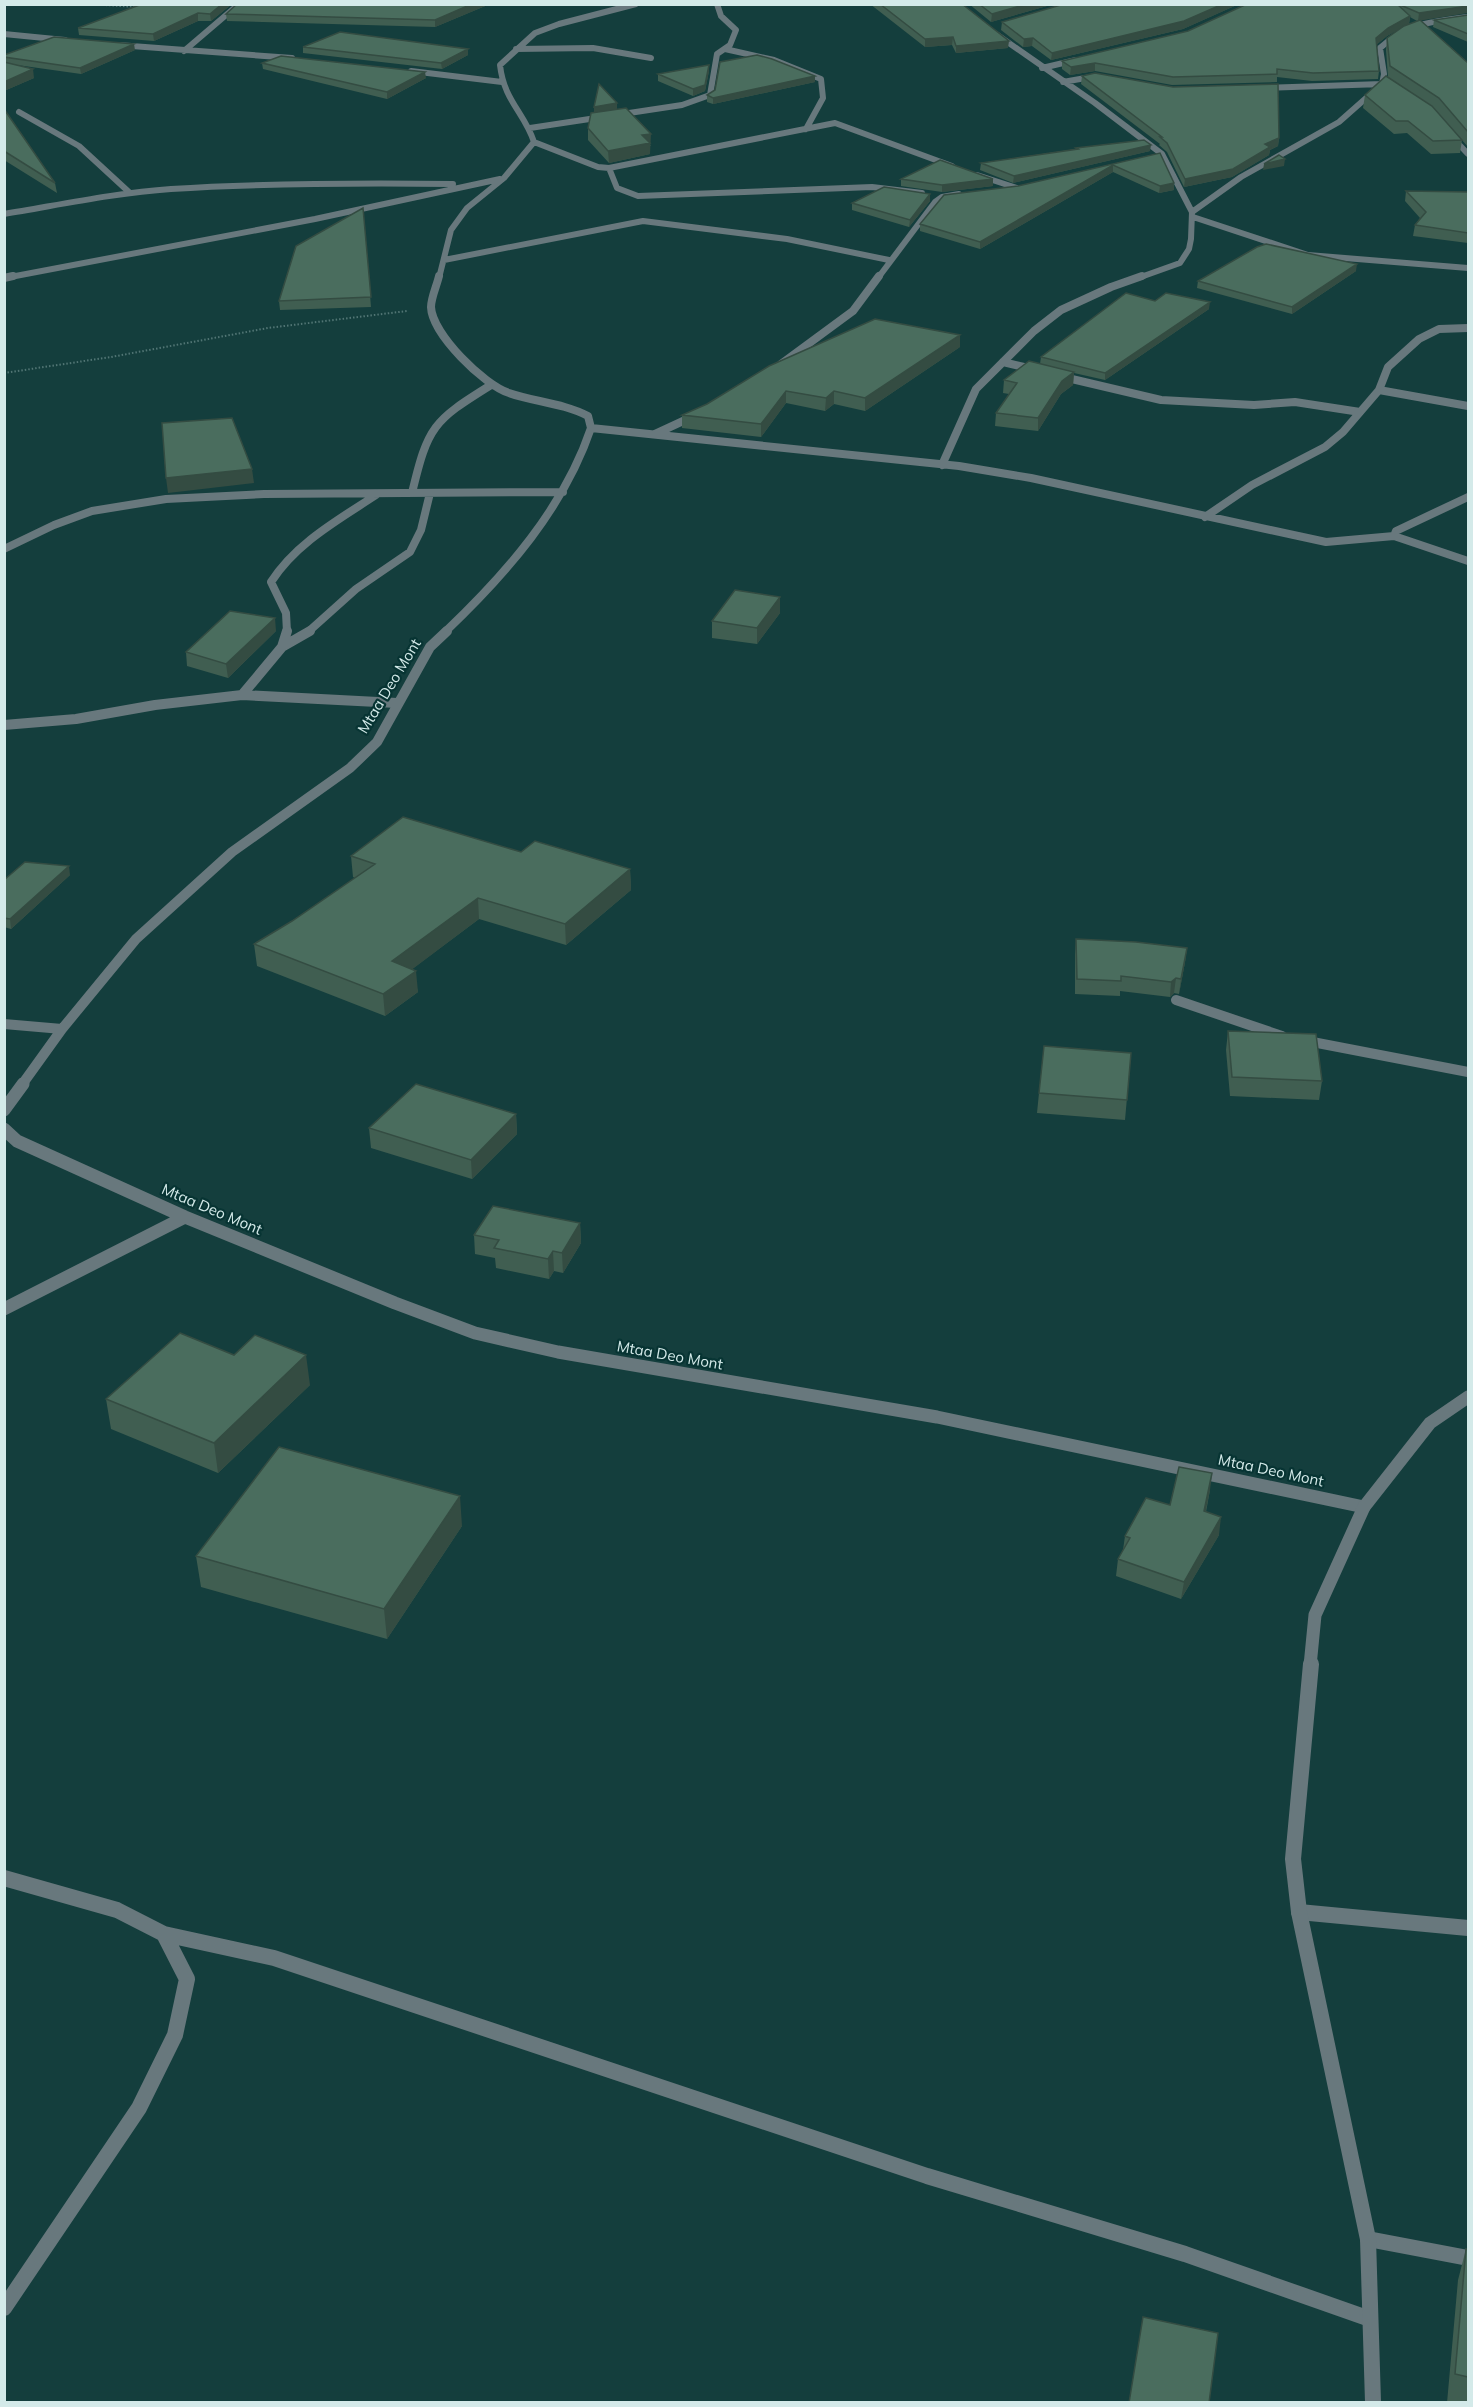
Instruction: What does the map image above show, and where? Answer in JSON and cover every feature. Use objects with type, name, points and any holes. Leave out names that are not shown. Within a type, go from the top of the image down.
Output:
[{"type":"street","points":[[184,51],[239,4]]},
{"type":"street","points":[[612,4],[633,5]]},
{"type":"street","points":[[530,128],[700,100],[710,95],[717,54],[725,49],[736,30],[722,16],[717,4]]},
{"type":"street","points":[[534,142],[530,128],[508,99],[502,82],[500,65],[535,33],[559,24],[633,5]]},
{"type":"street","points":[[1192,214],[1241,177],[1339,122],[1382,82],[1384,74],[1380,48],[1389,38],[1409,27],[1468,17]]},
{"type":"street","points":[[942,465],[976,389],[1034,330],[1061,310],[1111,287],[1180,262],[1189,249],[1192,214],[1162,154],[1095,103],[1042,69],[988,27]]},
{"type":"street","points":[[4,34],[76,41]]},
{"type":"street","points":[[112,44],[302,59]]},
{"type":"street","points":[[516,49],[593,48],[651,58]]},
{"type":"street","points":[[725,49],[764,55],[790,64],[820,80],[823,98],[806,129]]},
{"type":"street","points":[[1042,69],[1086,58]]},
{"type":"street","points":[[400,69],[502,82]]},
{"type":"street","points":[[1063,82],[1083,77],[1102,77]]},
{"type":"street","points":[[1255,89],[1382,82],[1391,87]]},
{"type":"street","points":[[20,112],[79,146],[130,193]]},
{"type":"street","points":[[534,142],[609,168],[842,124],[956,167]]},
{"type":"street","points":[[1444,129],[1468,154]]},
{"type":"street","points":[[534,142],[504,178],[467,208],[451,230],[431,308],[446,342],[491,385],[509,393],[575,409],[588,416],[591,428],[942,465],[1031,478],[1326,542],[1394,536],[1468,561]]},
{"type":"street","points":[[1151,157],[1162,154]]},
{"type":"street","points":[[609,168],[613,184],[617,189],[638,196],[872,187],[942,197],[973,192]]},
{"type":"street","points":[[966,171],[1017,188]]},
{"type":"street","points":[[4,278],[316,220],[504,178]]},
{"type":"street","points":[[4,214],[130,193],[290,184],[472,185]]},
{"type":"street","points":[[995,190],[1027,186]]},
{"type":"street","points":[[772,370],[853,311],[935,202],[942,197]]},
{"type":"street","points":[[1192,214],[1308,255],[1468,268]]},
{"type":"street","points":[[444,260],[544,238],[643,221],[788,239],[890,260]]},
{"type":"street","points":[[1205,516],[1252,485],[1325,447],[1343,432],[1379,390],[1388,367],[1419,339],[1439,329],[1468,327]]},
{"type":"street","points":[[1003,362],[1161,400],[1254,405],[1295,402],[1360,412]]},
{"type":"street","points":[[412,493],[424,444],[434,426],[450,410],[491,385]]},
{"type":"street","points":[[1379,390],[1468,406]]},
{"type":"street","points":[[654,435],[704,411]]},
{"type":"street","name":"Mtaa Deo Mont","points":[[4,1110],[62,1029],[136,939],[232,852],[350,768],[377,742],[430,647],[479,600],[553,510],[580,460],[591,428]]},
{"type":"street","points":[[4,549],[72,519],[104,508],[135,503],[195,497],[563,492]]},
{"type":"street","points":[[282,647],[306,633],[356,589],[410,552],[421,530],[430,493]]},
{"type":"street","points":[[242,695],[282,647],[290,627],[286,611],[271,582],[275,573],[315,535],[377,494]]},
{"type":"street","points":[[1394,536],[1396,531],[1468,497]]},
{"type":"street","points":[[4,725],[76,719],[155,705],[242,695],[397,704]]},
{"type":"street","points":[[1176,1000],[1279,1035],[1468,1072]]},
{"type":"street","points":[[4,1024],[62,1029]]},
{"type":"street","name":"Mtaa Deo Mont","points":[[4,1129],[17,1141],[185,1216],[394,1303],[475,1333],[558,1353],[937,1417],[1364,1507]]},
{"type":"street","points":[[4,1309],[185,1216]]},
{"type":"street","points":[[1373,2403],[1368,2239],[1299,1912],[1293,1859],[1315,1615],[1364,1507],[1430,1423],[1468,1397]]},
{"type":"street","points":[[4,1878],[117,1910],[164,1934],[274,1958],[927,2175],[1185,2254],[1370,2319]]},
{"type":"street","points":[[1299,1912],[1468,1928]]},
{"type":"street","points":[[4,2307],[139,2108],[176,2035],[187,1979],[164,1934]]},
{"type":"street","points":[[1368,2239],[1468,2258]]},
{"type":"path","points":[[88,4],[138,8]]},
{"type":"path","points":[[4,373],[111,357],[268,328],[431,308]]},
{"type":"building","points":[[142,4],[222,4],[210,14],[198,13],[153,34],[78,28]]},
{"type":"building","points":[[237,4],[472,4],[435,20],[226,14]]},
{"type":"building","points":[[880,4],[962,4],[1009,41],[956,46],[953,37],[925,39]]},
{"type":"building","points":[[979,4],[1027,4],[992,14]]},
{"type":"building","points":[[1064,4],[1223,4],[1184,21],[1052,53],[1033,38],[1024,39],[1002,22]]},
{"type":"building","points":[[1247,4],[1397,4],[1410,16],[1388,28],[1376,38],[1379,71],[1313,73],[1277,69],[1277,74],[1173,77],[1095,63],[1071,67],[1062,61],[1188,31]]},
{"type":"building","points":[[1398,4],[1468,4],[1468,6],[1419,13]]},
{"type":"building","points":[[1468,15],[1468,34],[1434,20]]},
{"type":"building","points":[[1420,20],[1468,63],[1468,132],[1439,98],[1390,66],[1387,38],[1404,26]]},
{"type":"building","points":[[340,32],[468,49],[441,63],[303,47]]},
{"type":"building","points":[[54,37],[134,44],[80,68],[4,57],[4,55]]},
{"type":"building","points":[[757,55],[815,76],[713,98],[707,95],[715,90],[720,62]]},
{"type":"building","points":[[281,56],[425,72],[387,92],[262,63]]},
{"type":"building","points":[[4,62],[33,69],[4,82]]},
{"type":"building","points":[[709,65],[705,85],[693,89],[658,74]]},
{"type":"building","points":[[1095,73],[1173,87],[1278,84],[1279,138],[1265,144],[1270,147],[1233,169],[1185,179],[1167,143],[1160,137],[1162,137],[1082,76]]},
{"type":"building","points":[[1386,76],[1432,106],[1462,140],[1433,141],[1408,121],[1396,121],[1365,95]]},
{"type":"building","points":[[599,84],[617,103],[594,107]]},
{"type":"building","points":[[626,108],[651,134],[642,135],[650,143],[608,151],[588,128],[591,113]]},
{"type":"building","points":[[4,109],[55,183],[4,151]]},
{"type":"building","points":[[1144,140],[1151,145],[1014,176],[981,163],[1078,149],[1076,148]]},
{"type":"building","points":[[1160,153],[1174,183],[1160,186],[1113,165],[980,242],[920,224],[944,195],[1018,186]]},
{"type":"building","points":[[1279,155],[1285,159],[1264,164]]},
{"type":"building","points":[[940,160],[993,179],[942,185],[901,179]]},
{"type":"building","points":[[884,187],[930,194],[910,220],[852,203]]},
{"type":"building","points":[[1406,191],[1468,192],[1468,233],[1415,225],[1426,212]]},
{"type":"building","points":[[363,208],[371,297],[279,301],[296,246]]},
{"type":"building","points":[[1266,244],[1357,264],[1292,307],[1198,281]]},
{"type":"building","points":[[1126,293],[1155,301],[1166,293],[1210,302],[1105,373],[1041,357]]},
{"type":"building","points":[[875,319],[960,335],[865,398],[834,391],[826,398],[786,391],[761,424],[682,415],[707,404],[769,366]]},
{"type":"building","points":[[1029,361],[1074,372],[1062,381],[1038,418],[996,413],[1017,383],[1004,380]]},
{"type":"building","points":[[232,418],[252,469],[166,478],[162,423]]},
{"type":"building","points":[[735,590],[780,597],[757,628],[712,621]]},
{"type":"building","points":[[230,611],[275,618],[226,664],[186,652]]},
{"type":"building","points":[[403,817],[521,852],[535,841],[630,869],[565,924],[478,898],[392,961],[416,971],[383,994],[254,944],[375,864],[351,856]]},
{"type":"building","points":[[25,862],[69,866],[10,919],[4,918],[4,880]]},
{"type":"building","points":[[1076,939],[1136,942],[1187,948],[1181,979],[1176,978],[1171,982],[1121,976],[1121,981],[1077,979]]},
{"type":"building","points":[[1228,1031],[1316,1034],[1322,1081],[1232,1077]]},
{"type":"building","points":[[1044,1046],[1131,1053],[1127,1100],[1039,1093]]},
{"type":"building","points":[[416,1084],[516,1114],[471,1160],[369,1128]]},
{"type":"building","points":[[493,1206],[580,1223],[562,1253],[553,1251],[548,1259],[494,1248],[499,1240],[474,1235]]},
{"type":"building","points":[[180,1333],[234,1355],[255,1335],[306,1355],[214,1443],[106,1399]]},
{"type":"building","points":[[279,1447],[460,1496],[384,1609],[196,1556]]},
{"type":"building","points":[[1179,1467],[1212,1473],[1204,1511],[1221,1517],[1184,1582],[1118,1559],[1130,1538],[1125,1536],[1146,1498],[1170,1505]]},
{"type":"building","points":[[1466,2249],[1468,2250],[1468,2377],[1455,2374]]},
{"type":"building","points":[[1143,2317],[1218,2333],[1209,2403],[1129,2403]]}]
